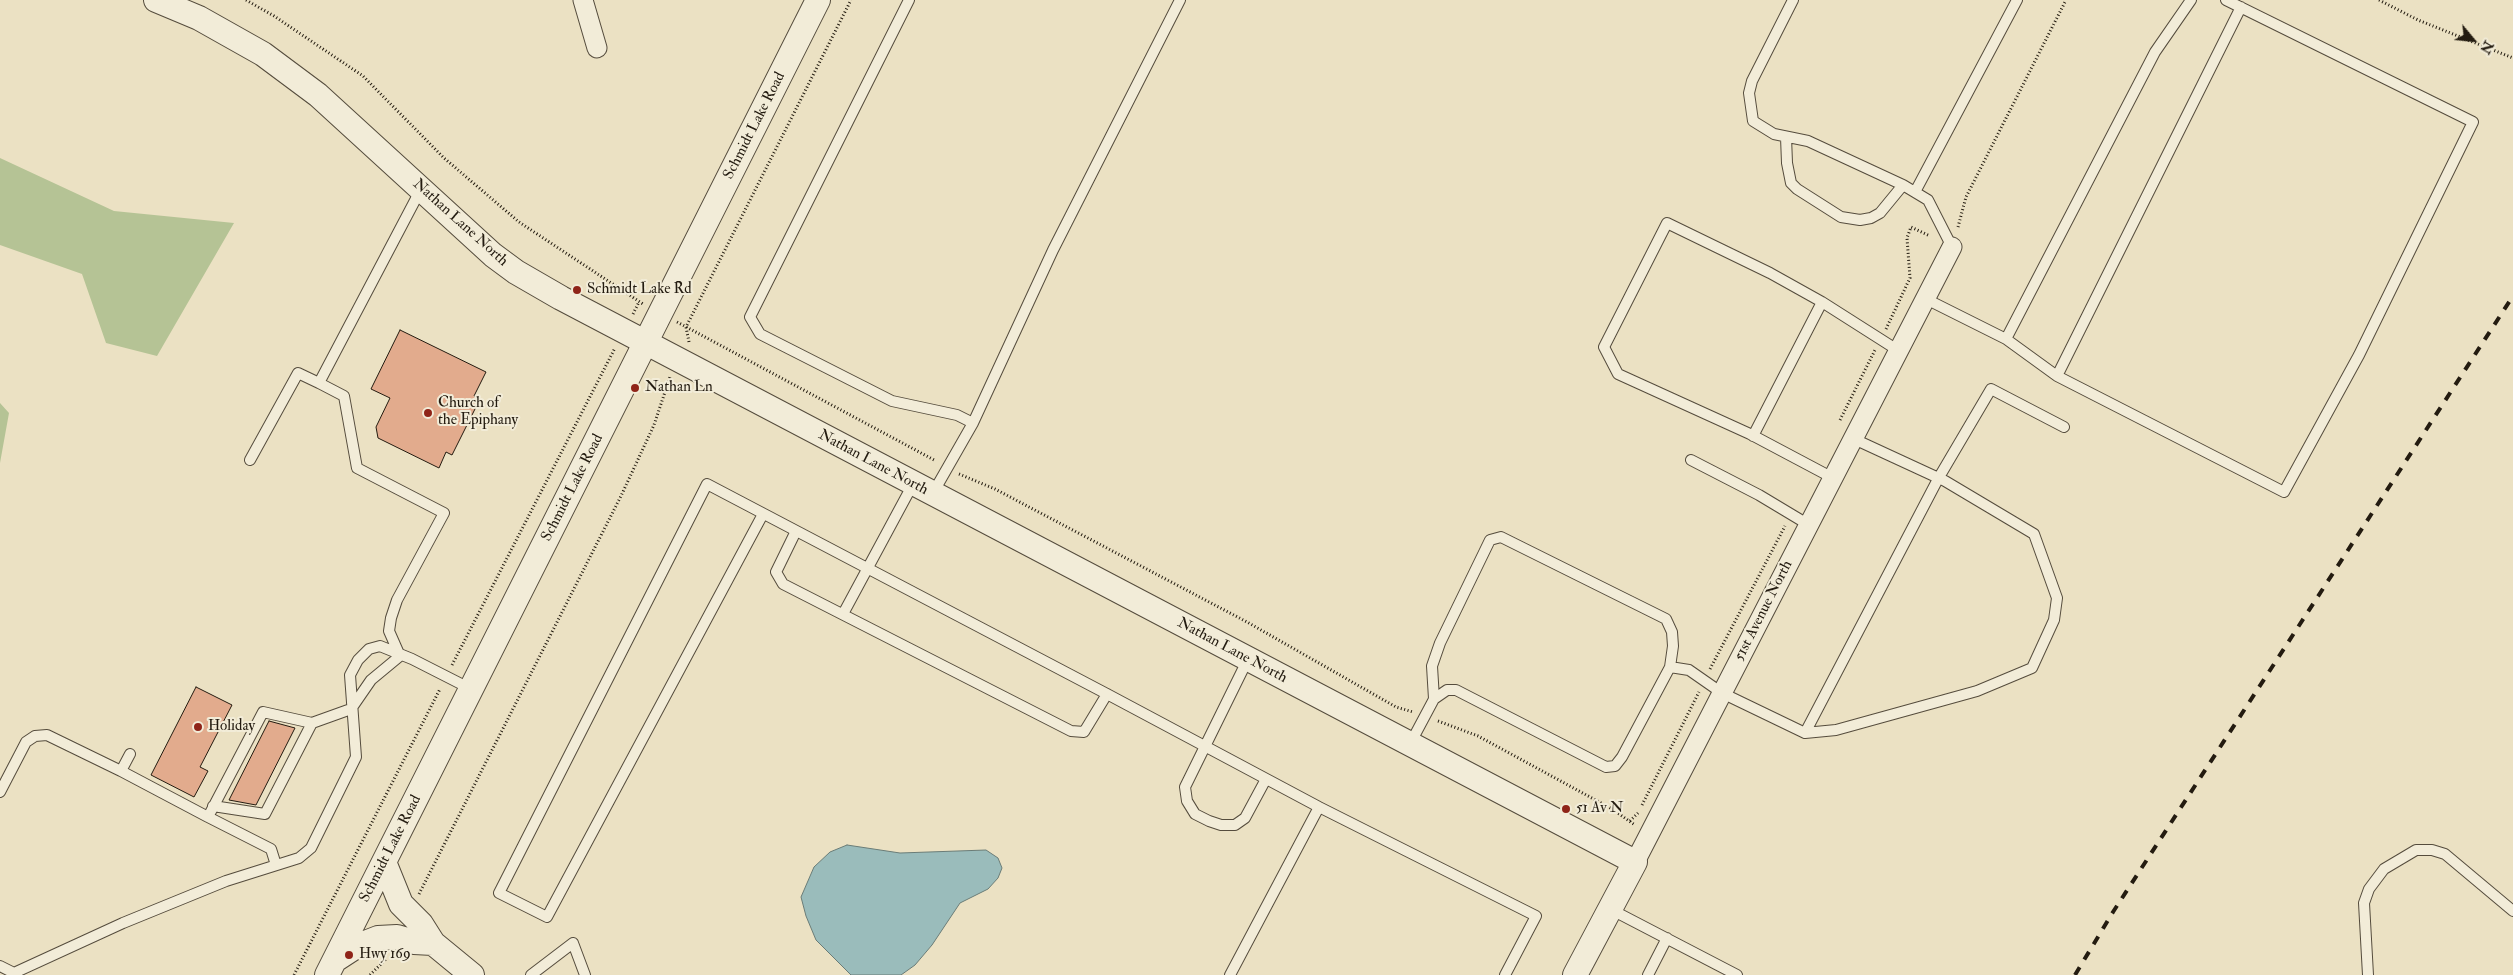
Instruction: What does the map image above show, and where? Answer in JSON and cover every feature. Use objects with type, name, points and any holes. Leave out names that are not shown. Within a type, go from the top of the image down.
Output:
[{"type":"street","name":"Nathan Lane North","points":[[156,0],[199,18],[263,54],[318,95],[471,236],[516,272],[679,361],[1635,862]]},
{"type":"street","points":[[583,0],[597,48]]},
{"type":"street","name":"Schmidt Lake Road","points":[[331,967],[818,0]]},
{"type":"street","name":"51st Avenue North","points":[[1575,975],[1649,836],[1952,247]]},
{"type":"street","points":[[384,862],[401,904],[408,913],[421,924],[433,943],[472,975]]},
{"type":"street","points":[[331,967],[355,947],[378,938],[398,937],[414,942],[433,943]]},
{"type":"lane","points":[[909,0],[750,317],[760,334],[892,400],[957,415],[973,423]]},
{"type":"lane","points":[[843,614],[866,568],[923,489],[946,467],[973,423],[1053,250],[1180,0]]},
{"type":"lane","points":[[1794,0],[1752,80],[1748,93],[1754,121],[1774,134],[1808,141],[1903,184],[1928,200],[1952,247]]},
{"type":"lane","points":[[1915,192],[2017,0]]},
{"type":"lane","points":[[2006,339],[2155,52],[2191,0]]},
{"type":"lane","points":[[1926,299],[2006,339],[2056,376],[2284,492],[2359,355],[2474,122],[2226,0]]},
{"type":"lane","points":[[2056,376],[2241,7]]},
{"type":"lane","points":[[1786,137],[1787,164],[1791,183],[1796,190],[1841,216],[1860,220],[1871,218],[1880,213],[1903,184]]},
{"type":"lane","points":[[319,383],[421,190]]},
{"type":"lane","points":[[1834,478],[1753,436],[1618,374],[1604,347],[1667,223],[1770,272],[1822,302],[1899,351]]},
{"type":"lane","points":[[1753,436],[1822,302]]},
{"type":"lane","points":[[250,460],[298,373],[344,396],[357,468],[444,514],[397,600],[391,618],[389,631],[400,656]]},
{"type":"lane","points":[[1805,733],[1938,479],[1991,388],[2064,427]]},
{"type":"lane","points":[[1670,667],[1689,670],[1722,693],[1805,733],[1836,730],[1977,691],[2032,668],[2054,620],[2057,598],[2034,534],[1938,479],[1854,439]]},
{"type":"lane","points":[[1691,460],[1759,495],[1809,525]]},
{"type":"lane","points":[[764,514],[547,917],[499,893],[707,484],[1107,694],[1319,807],[1536,916],[1505,975]]},
{"type":"lane","points":[[796,531],[776,572],[783,584],[1071,732],[1084,732],[1107,694]]},
{"type":"lane","points":[[1410,744],[1434,699],[1447,690],[1456,690],[1606,767],[1615,766],[1670,667],[1673,646],[1672,632],[1666,619],[1501,537],[1490,540],[1440,643],[1432,666],[1434,699]]},
{"type":"lane","points":[[0,966],[14,973],[123,923],[226,881],[300,858],[311,848],[356,757],[350,676],[358,660],[369,650],[380,646],[400,656],[412,659],[472,689]]},
{"type":"lane","points":[[208,817],[263,712],[312,722],[351,709],[371,680],[400,656]]},
{"type":"lane","points":[[1248,659],[1185,787],[1186,802],[1195,814],[1222,825],[1236,825],[1246,818],[1266,779]]},
{"type":"lane","points":[[214,806],[265,814],[312,722]]},
{"type":"lane","points":[[0,792],[26,742],[35,736],[47,735],[122,771],[271,850],[276,865]]},
{"type":"lane","points":[[122,771],[130,754]]},
{"type":"lane","points":[[1230,975],[1319,807]]},
{"type":"lane","points":[[2368,975],[2364,903],[2369,889],[2384,869],[2416,850],[2432,850],[2445,854],[2513,911]]},
{"type":"lane","points":[[1610,908],[1737,975]]},
{"type":"lane","points":[[1648,975],[1667,938]]},
{"type":"lane","points":[[532,975],[573,943],[585,975]]},
{"type":"path","points":[[246,0],[274,16],[363,76],[444,158],[519,222],[639,302],[966,478],[995,489],[1238,618],[1396,707],[1478,736],[1612,809],[1649,836]]},
{"type":"path","points":[[408,913],[435,866],[621,496],[654,425],[665,387],[690,341],[686,327],[851,0]]},
{"type":"path","points":[[1952,247],[1966,197],[2066,0]]},
{"type":"path","points":[[2380,0],[2418,20],[2513,58]]},
{"type":"path","points":[[294,975],[639,302]]},
{"type":"path","points":[[370,975],[385,962],[398,937]]},
{"type":"green space","points":[[0,158],[114,211],[234,223],[157,356],[106,343],[82,274],[0,245]]},
{"type":"green space","points":[[0,403],[9,413],[0,463]]},
{"type":"water","points":[[847,845],[900,853],[986,850],[998,858],[1002,868],[998,878],[988,889],[960,903],[932,945],[915,965],[901,975],[851,975],[816,940],[806,916],[801,897],[814,867],[830,852]]},
{"type":"building","name":"Church of the Epiphany","points":[[400,330],[486,372],[474,396],[480,399],[452,455],[446,452],[439,468],[378,438],[376,427],[390,398],[371,389]]},
{"type":"building","name":"Holiday","points":[[196,687],[232,705],[200,767],[208,771],[194,797],[151,775]]},
{"type":"building","name":"Holiday","points":[[269,721],[295,728],[256,805],[229,800]]},
{"type":"railway","points":[[2075,975],[2113,912],[2513,296]]},
{"type":"place","name":"Schmidt Lake Rd","points":[[577,290]]},
{"type":"place","name":"Nathan Ln","points":[[635,388]]},
{"type":"place","name":"Church of the Epiphany","points":[[428,413]]},
{"type":"place","name":"Holiday","points":[[198,727]]},
{"type":"place","name":"51 Av N","points":[[1566,809]]},
{"type":"place","name":"Hwy 169","points":[[349,955]]}]
